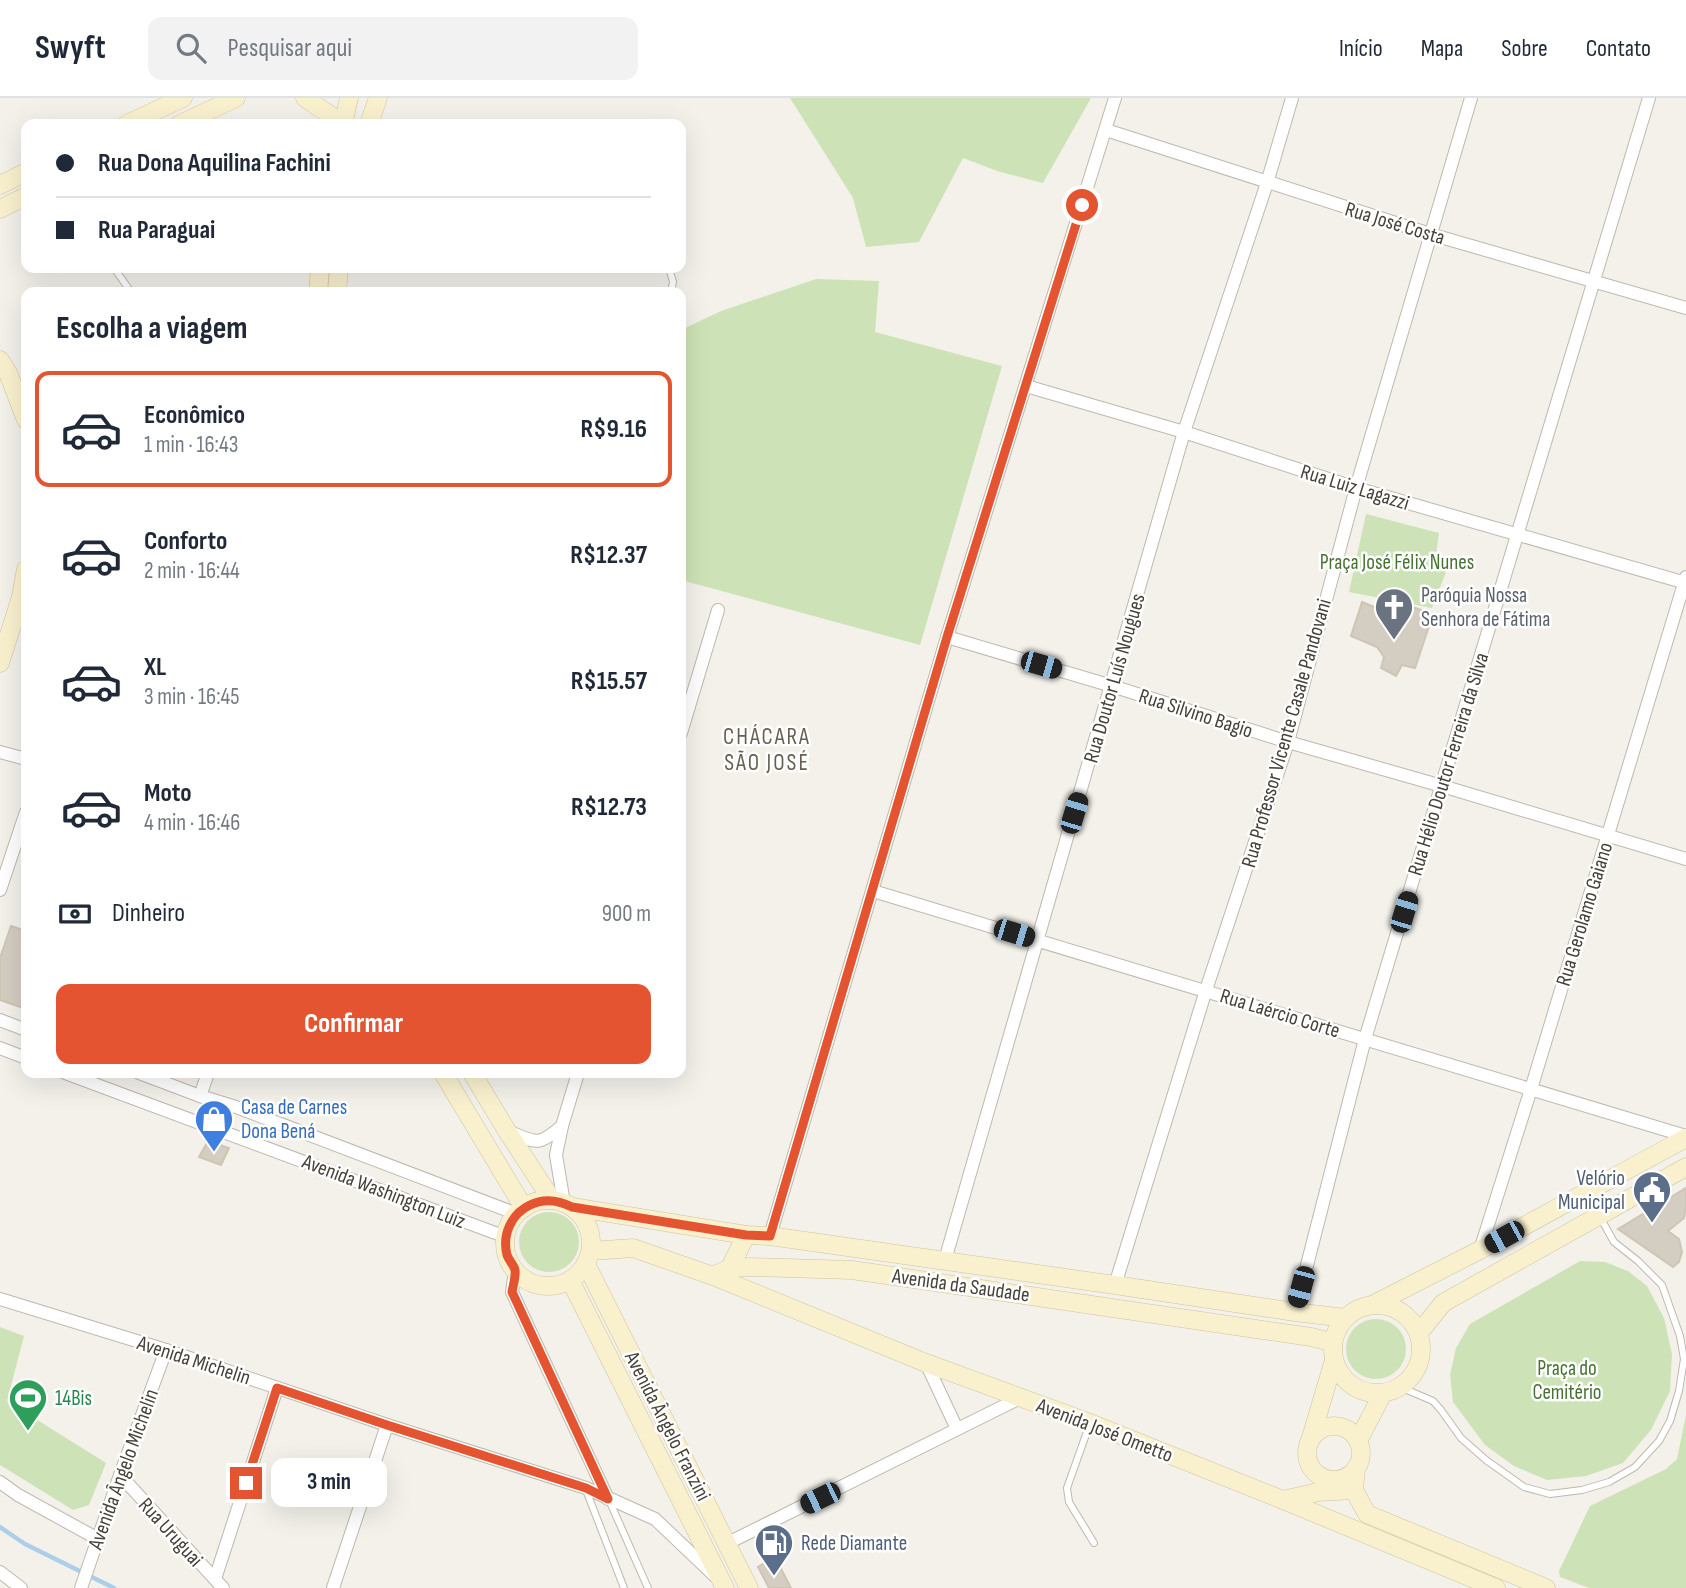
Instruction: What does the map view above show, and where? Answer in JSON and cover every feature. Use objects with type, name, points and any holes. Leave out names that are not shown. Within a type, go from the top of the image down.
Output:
[{"type":"street","points":[[138,119],[183,98]]},
{"type":"street","points":[[191,119],[236,98]]},
{"type":"street","points":[[305,98],[336,119]]},
{"type":"street","points":[[344,119],[349,98]]},
{"type":"street","points":[[371,119],[378,98]]},
{"type":"street","points":[[751,1267],[770,1236],[947,637],[1115,98]]},
{"type":"street","name":"Rua Doutor Luís Nougues","points":[[945,1260],[1184,432],[1267,183],[1292,98]]},
{"type":"street","name":"Rua Professor Vicente Casale Pandovani","points":[[1115,1284],[1206,990],[1288,742],[1356,488],[1471,98]]},
{"type":"street","name":"Rua Hélio Doutor Ferreira da Silva","points":[[1295,1312],[1366,1039],[1649,98]]},
{"type":"street","name":"Rua José Costa","points":[[1106,130],[1430,234],[1686,308]]},
{"type":"street","points":[[0,185],[21,174]]},
{"type":"street","points":[[0,209],[21,198]]},
{"type":"street","points":[[0,360],[21,407]]},
{"type":"street","name":"Rua Luiz Lagazzi","points":[[1026,386],[1184,432],[1356,488],[1685,581]]},
{"type":"street","name":"Rua Gerolamo Gaiano","points":[[1480,1250],[1685,581]]},
{"type":"street","points":[[0,663],[21,597]]},
{"type":"street","points":[[686,716],[718,610]]},
{"type":"street","name":"Rua Silvino Bagio","points":[[947,637],[1288,742],[1686,859]]},
{"type":"street","points":[[0,752],[21,758]]},
{"type":"street","points":[[0,890],[21,827]]},
{"type":"street","name":"Rua Laércio Corte","points":[[873,891],[1686,1137]]},
{"type":"street","points":[[0,1020],[21,1028]]},
{"type":"street","points":[[0,1048],[21,1056]]},
{"type":"street","name":"Avenida Washington Luiz","points":[[79,1078],[506,1237]]},
{"type":"street","name":"Avenida Washington Luiz","points":[[152,1078],[521,1211]]},
{"type":"street","points":[[200,1096],[206,1078]]},
{"type":"street","points":[[446,1078],[521,1211]]},
{"type":"street","points":[[475,1078],[507,1131],[563,1204],[581,1216],[588,1226],[591,1238],[588,1257],[579,1273],[559,1285],[535,1284],[524,1279],[515,1270],[506,1249],[506,1237],[512,1221],[521,1211],[537,1202],[563,1204]]},
{"type":"street","points":[[563,1204],[556,1155],[576,1078]]},
{"type":"street","points":[[507,1131],[536,1142],[546,1139],[562,1126]]},
{"type":"street","points":[[1374,1304],[1480,1250],[1686,1137]]},
{"type":"street","points":[[1419,1333],[1443,1303],[1686,1167]]},
{"type":"street","name":"Avenida da Saudade","points":[[563,1204],[746,1235],[945,1260],[1345,1318]]},
{"type":"street","points":[[730,1268],[746,1235]]},
{"type":"street","points":[[588,1257],[633,1248],[713,1276]]},
{"type":"street","name":"Avenida Ângelo Franzini","points":[[588,1257],[749,1588]]},
{"type":"street","name":"Avenida da Saudade","points":[[713,1276],[730,1268],[751,1267],[866,1272],[1311,1337],[1331,1342],[1333,1353]]},
{"type":"street","points":[[515,1270],[512,1292],[608,1499]]},
{"type":"street","name":"Avenida José Ometto","points":[[713,1276],[926,1363],[1090,1423],[1496,1588]]},
{"type":"street","name":"Avenida Ângelo Franzini","points":[[570,1280],[724,1586]]},
{"type":"street","name":"Avenida Michelin","points":[[0,1299],[166,1350],[387,1425],[586,1488],[655,1519],[724,1586]]},
{"type":"street","points":[[1313,1513],[1318,1492],[1308,1451],[1337,1331],[1345,1318],[1363,1306],[1388,1305],[1402,1311],[1419,1333],[1422,1348],[1419,1363],[1412,1377],[1392,1390],[1358,1441]]},
{"type":"street","name":"Avenida Ângelo Michelin","points":[[81,1588],[166,1350]]},
{"type":"street","points":[[1333,1353],[1339,1372],[1347,1382],[1358,1389],[1370,1393],[1392,1390]]},
{"type":"street","points":[[926,1363],[957,1429]]},
{"type":"street","points":[[219,1584],[277,1388]]},
{"type":"street","points":[[728,1544],[1022,1397]]},
{"type":"street","points":[[333,1588],[387,1425]]},
{"type":"street","points":[[1336,1426],[1353,1434],[1358,1441],[1360,1460],[1349,1475],[1332,1479],[1317,1474],[1308,1451],[1314,1435],[1320,1430],[1336,1426]]},
{"type":"street","points":[[1356,1468],[1354,1490],[1367,1514],[1546,1588]]},
{"type":"street","name":"Rua Uruguai","points":[[120,1475],[219,1584]]},
{"type":"street","points":[[0,1482],[18,1495],[98,1539]]},
{"type":"street","points":[[1283,1500],[1318,1492],[1354,1490]]},
{"type":"street","points":[[0,1572],[21,1588]]},
{"type":"lane","points":[[1392,1390],[1433,1401],[1461,1438],[1486,1460],[1524,1486],[1550,1494],[1582,1490],[1609,1482],[1634,1467],[1659,1441],[1670,1421],[1684,1374],[1684,1359],[1680,1336],[1662,1285],[1615,1242],[1599,1215]]},
{"type":"lane","points":[[1090,1423],[1067,1488],[1069,1502],[1094,1543]]},
{"type":"lane","points":[[586,1488],[624,1588]]},
{"type":"lane","points":[[608,1499],[648,1588]]},
{"type":"green space","points":[[790,98],[1091,98],[1043,183],[997,171],[963,158],[919,242],[866,247],[853,198]]},
{"type":"green space","points":[[816,279],[879,281],[875,332],[1002,366],[920,645],[686,581],[686,328],[721,311]]},
{"type":"green space","name":"Praça José Félix Nunes","points":[[1366,514],[1439,533],[1436,555],[1451,559],[1432,608],[1349,592]]},
{"type":"green space","points":[[549,1212],[566,1217],[574,1225],[579,1242],[574,1259],[566,1267],[549,1272],[532,1267],[524,1259],[519,1242],[524,1225],[532,1217]]},
{"type":"green space","name":"Praça do Cemitério","points":[[1580,1261],[1605,1262],[1628,1271],[1647,1286],[1664,1318],[1672,1354],[1670,1391],[1651,1430],[1623,1463],[1586,1476],[1547,1480],[1514,1466],[1485,1445],[1453,1402],[1450,1375],[1456,1348],[1470,1324]]},
{"type":"green space","points":[[1376,1319],[1397,1328],[1406,1349],[1397,1370],[1376,1379],[1355,1370],[1346,1349],[1355,1328]]},
{"type":"green space","name":"14Bis","points":[[0,1327],[24,1336],[7,1401],[106,1463],[89,1505],[73,1510],[0,1465]]},
{"type":"green space","points":[[1686,1415],[1686,1588],[1589,1588],[1560,1577],[1559,1571],[1590,1506],[1666,1469],[1677,1459]]},
{"type":"building","name":"Paróquia Nossa Senhora de Fátima","points":[[1362,602],[1401,618],[1404,604],[1433,614],[1415,668],[1402,665],[1396,676],[1381,668],[1384,657],[1377,647],[1351,636]]},
{"type":"building","points":[[11,926],[21,929],[21,1007],[0,1000],[0,958]]},
{"type":"building","name":"Casa de Carnes Dona Bená","points":[[208,1141],[229,1148],[221,1165],[199,1157]]},
{"type":"building","name":"Velório Municipal","points":[[1686,1188],[1684,1218],[1668,1231],[1679,1239],[1682,1252],[1679,1262],[1673,1267],[1618,1229]]},
{"type":"building","name":"Rede Diamante","points":[[775,1557],[791,1588],[769,1588],[758,1567]]},
{"type":"waterway","points":[[0,1527],[25,1544],[114,1588]]},
{"type":"place","name":"Paróquia Nossa Senhora de Fátima","points":[[1394,641]]},
{"type":"place","name":"Casa de Carnes Dona Bená","points":[[214,1153]]},
{"type":"place","name":"Velório Municipal","points":[[1652,1224]]},
{"type":"place","name":"14Bis","points":[[28,1432]]},
{"type":"place","name":"Rede Diamante","points":[[774,1577]]},
{"type":"district","name":"CHÁCARA SÃO JOSÉ","points":[[767,749]]},
{"type":"route","points":[[246,1483],[277,1388],[586,1488],[608,1499],[512,1292],[515,1270],[506,1249],[508,1229],[524,1208],[537,1202],[552,1200],[572,1207],[746,1235],[770,1236],[947,637],[1082,205]]}]
